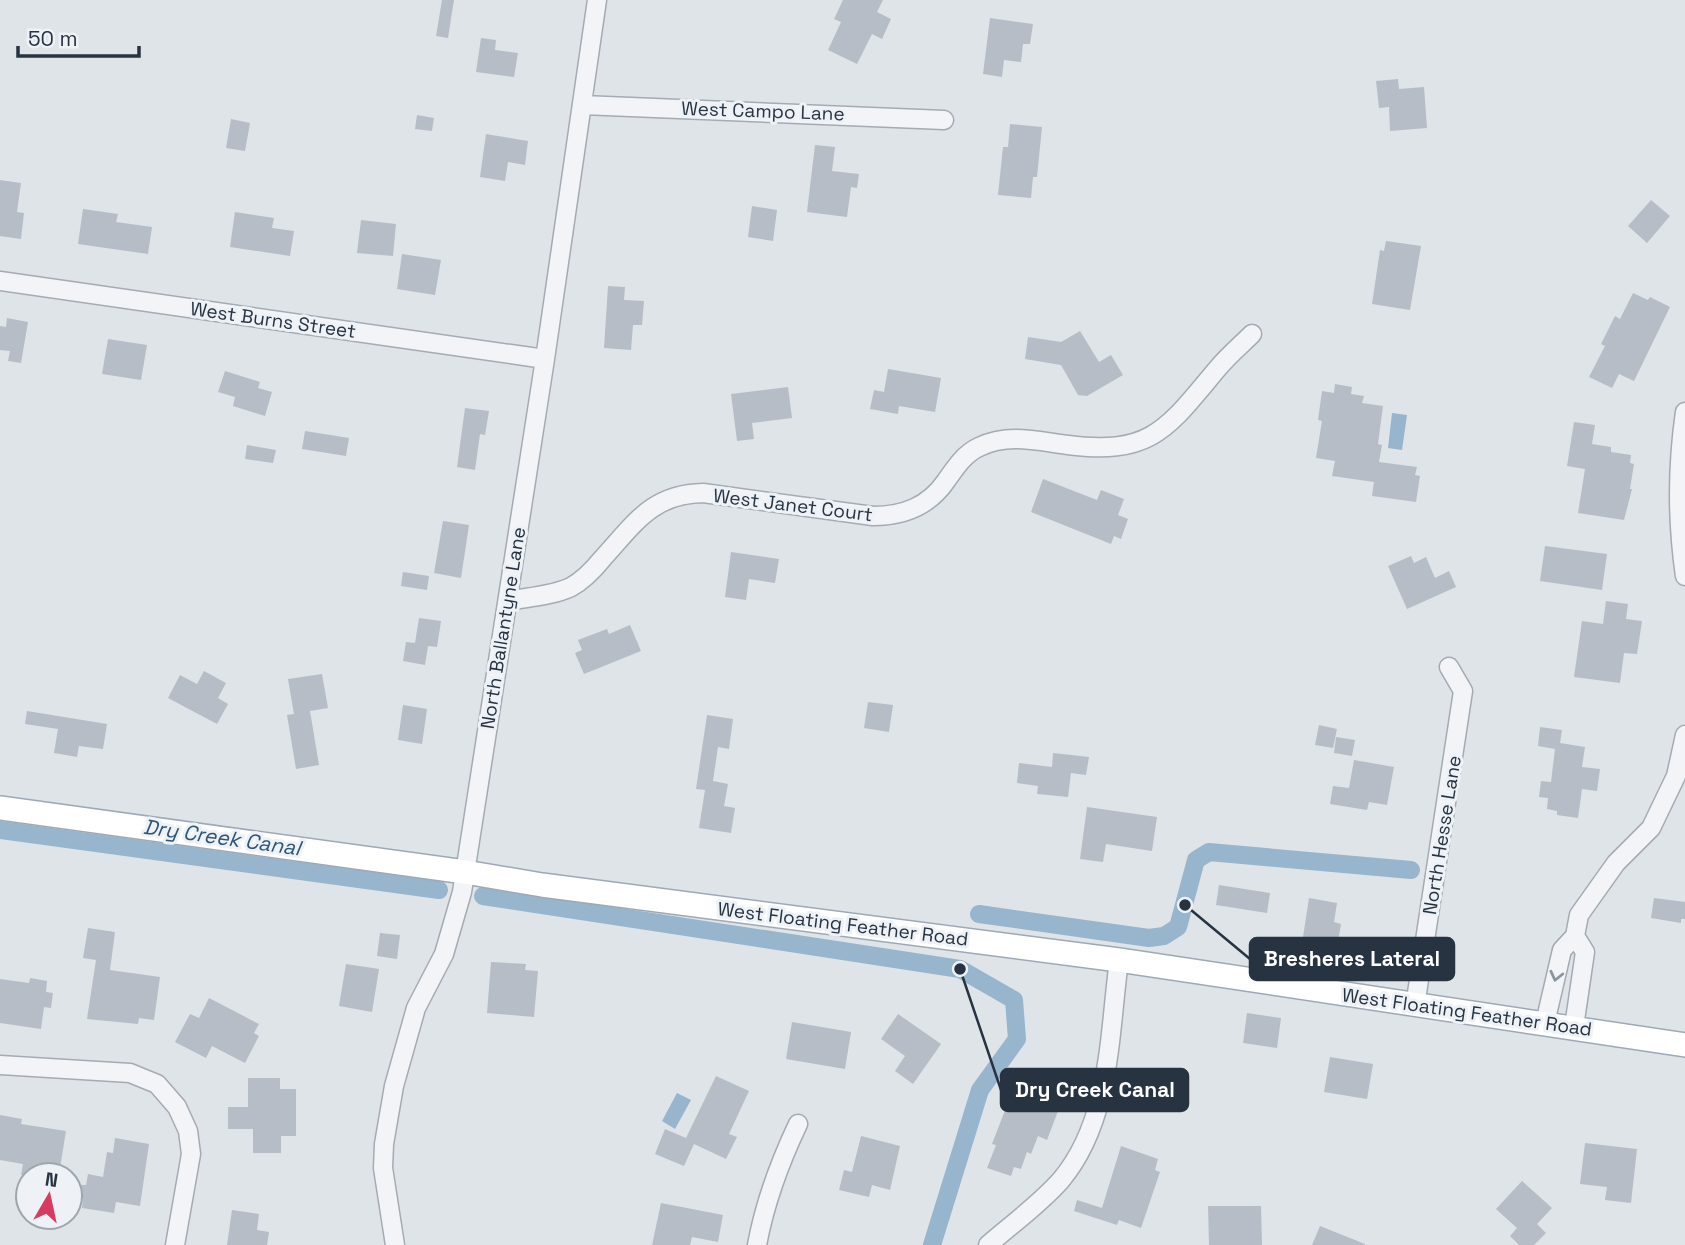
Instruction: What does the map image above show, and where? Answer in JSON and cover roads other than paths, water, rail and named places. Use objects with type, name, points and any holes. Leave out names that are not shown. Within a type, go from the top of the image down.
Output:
[{"type":"main road","name":"West Floating Feather Road","points":[[0,808],[466,872],[542,885],[1119,960],[1685,1045]]},
{"type":"street","name":"North Ballantyne Lane","points":[[395,1245],[383,1168],[384,1144],[394,1086],[416,1008],[444,954],[466,872],[597,0]]},
{"type":"street","name":"West Campo Lane","points":[[582,105],[944,120]]},
{"type":"street","name":"West Burns Street","points":[[0,281],[545,359]]},
{"type":"street","name":"West Janet Court","points":[[508,601],[553,593],[572,586],[591,572],[641,517],[661,501],[684,493],[892,516],[911,511],[931,499],[958,463],[976,448],[997,440],[1017,438],[1108,448],[1148,438],[1166,427],[1185,409],[1220,365],[1252,334]]},
{"type":"street","points":[[1685,412],[1679,468],[1679,535],[1685,576]]},
{"type":"street","name":"North Hesse Lane","points":[[1415,1006],[1463,691],[1449,667]]},
{"type":"street","points":[[1545,1023],[1562,950],[1575,936],[1579,915],[1616,863],[1651,828],[1676,776],[1685,735]]},
{"type":"street","points":[[1574,1027],[1585,952],[1575,936]]},
{"type":"street","points":[[989,1245],[1059,1182],[1088,1140],[1097,1116],[1103,1087],[1119,960]]},
{"type":"street","points":[[0,1065],[130,1073],[157,1084],[177,1107],[188,1131],[191,1154],[175,1245]]},
{"type":"street","points":[[757,1245],[775,1174],[798,1124]]},
{"type":"water","points":[[1392,413],[1407,415],[1402,450],[1388,448]]},
{"type":"water","points":[[677,1093],[691,1100],[675,1129],[662,1121]]},
{"type":"waterway","name":"Dry Creek Canal","points":[[0,830],[439,890]]},
{"type":"waterway","points":[[979,914],[1149,938],[1164,936],[1178,927],[1196,860],[1209,852],[1411,870]]},
{"type":"waterway","name":"Dry Creek Canal","points":[[483,896],[960,969],[1014,1000],[1017,1039],[980,1090],[932,1245]]},
{"type":"place","name":"Bresheres Lateral","points":[[1185,905]]},
{"type":"place","name":"Dry Creek Canal","points":[[960,969]]}]
